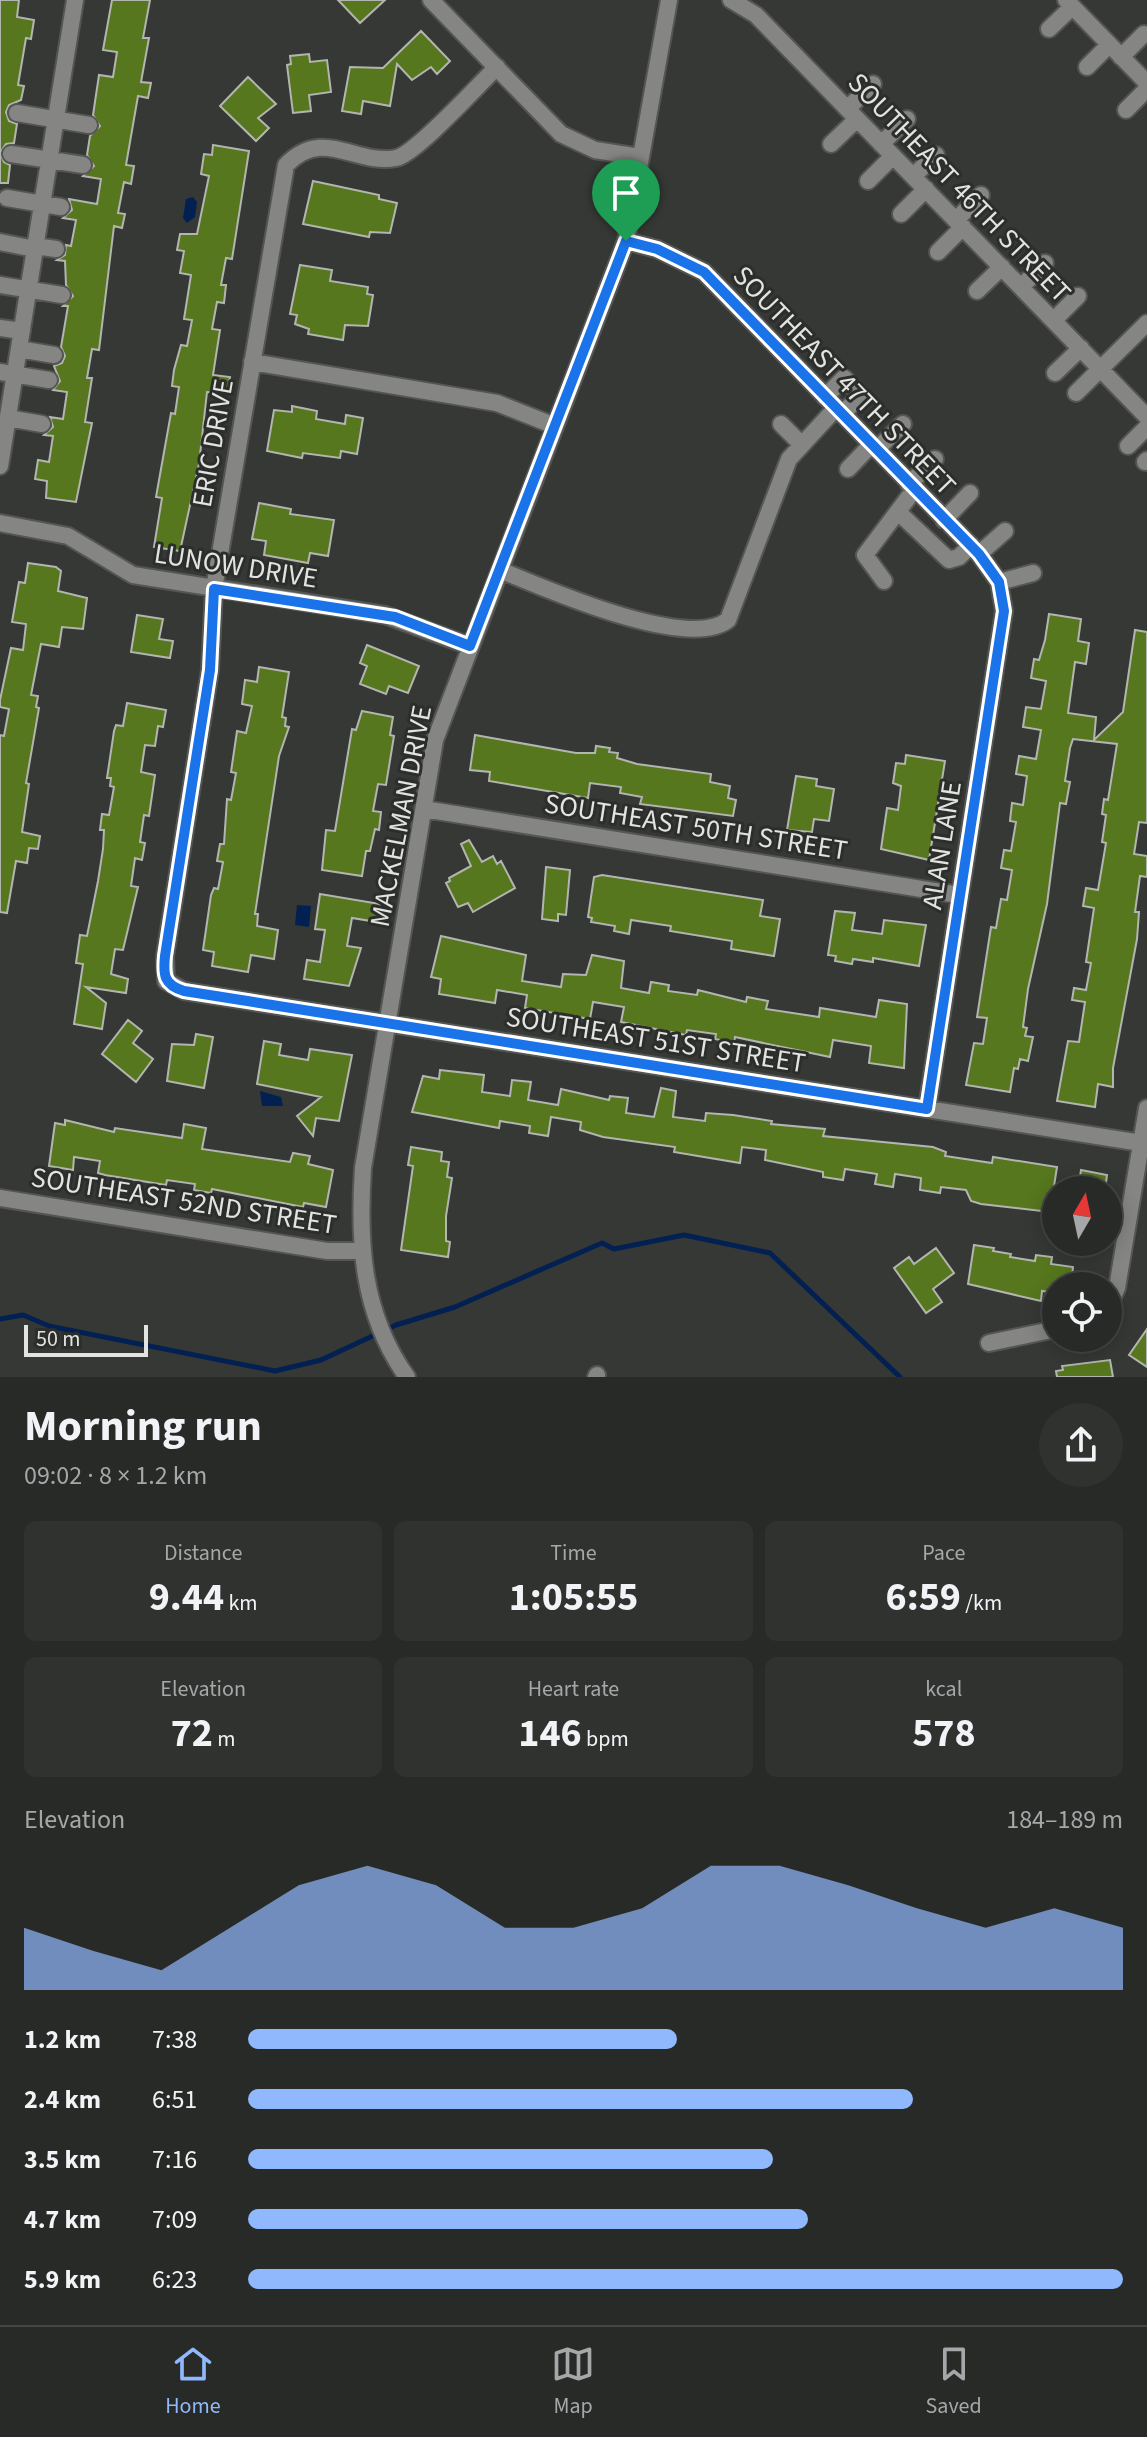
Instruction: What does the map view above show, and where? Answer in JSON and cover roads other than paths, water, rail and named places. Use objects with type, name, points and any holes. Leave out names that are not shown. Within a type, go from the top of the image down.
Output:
[{"type":"street","points":[[0,466],[7,373],[19,349],[75,0]]},
{"type":"street","points":[[431,0],[575,143],[640,157]]},
{"type":"street","name":"MACKELMAN DRIVE","points":[[407,1377],[375,1316],[361,1251],[363,1168],[435,740],[626,241],[669,0]]},
{"type":"street","name":"SOUTHEAST 46TH STREET","points":[[731,0],[756,15],[1147,417]]},
{"type":"street","points":[[1049,29],[1068,2],[1147,86],[1126,110]]},
{"type":"street","points":[[1087,67],[1144,34]]},
{"type":"street","name":"ERIC DRIVE","points":[[166,981],[165,956],[210,670],[214,589],[286,165],[305,149],[318,146],[395,159],[405,155],[497,67]]},
{"type":"street","points":[[831,144],[873,84]]},
{"type":"street","points":[[17,113],[89,125]]},
{"type":"street","points":[[868,181],[907,119]]},
{"type":"street","points":[[11,154],[83,165]]},
{"type":"street","points":[[913,176],[936,155]]},
{"type":"street","points":[[901,214],[926,189]]},
{"type":"street","points":[[938,252],[981,195]]},
{"type":"street","points":[[7,198],[61,207]]},
{"type":"street","name":"SOUTHEAST 47TH STREET","points":[[626,241],[657,249],[704,272],[975,550],[1000,586]]},
{"type":"street","points":[[0,242],[56,249]]},
{"type":"street","points":[[1021,287],[1045,263]]},
{"type":"street","points":[[977,291],[1002,267]]},
{"type":"street","points":[[0,285],[62,295]]},
{"type":"street","points":[[1054,320],[1078,296]]},
{"type":"street","points":[[1076,393],[1147,323]]},
{"type":"street","points":[[0,328],[22,331]]},
{"type":"street","points":[[1134,336],[1147,349]]},
{"type":"street","points":[[1055,373],[1081,348]]},
{"type":"street","points":[[19,349],[54,355]]},
{"type":"street","points":[[252,362],[497,403],[555,426]]},
{"type":"street","points":[[7,373],[49,380]]},
{"type":"street","points":[[500,570],[607,612],[666,625],[720,626],[728,620],[781,476],[801,444],[834,406]]},
{"type":"street","points":[[5,415],[42,424]]},
{"type":"street","points":[[781,424],[801,444]]},
{"type":"street","points":[[848,469],[903,424]]},
{"type":"street","points":[[1128,446],[1147,427]]},
{"type":"street","points":[[884,581],[865,555],[935,459]]},
{"type":"street","points":[[944,520],[970,493]]},
{"type":"street","points":[[898,512],[949,560],[975,550],[1005,531]]},
{"type":"street","name":"LUNOW DRIVE","points":[[0,523],[68,536],[133,575],[395,617],[470,646]]},
{"type":"street","points":[[1000,586],[1033,573]]},
{"type":"street","name":"ALAN LANE","points":[[927,1109],[1004,611],[1000,586]]},
{"type":"street","name":"SOUTHEAST 50TH STREET","points":[[424,809],[959,895]]},
{"type":"street","name":"SOUTHEAST 51ST STREET","points":[[166,981],[171,987],[184,991],[1141,1143]]},
{"type":"street","points":[[1120,1272],[1147,1108]]},
{"type":"street","name":"SOUTHEAST 52ND STREET","points":[[0,1198],[327,1251],[361,1251]]},
{"type":"street","points":[[989,1343],[1042,1332]]},
{"type":"water","points":[[193,197],[197,202],[195,217],[187,223],[183,218],[186,199]]},
{"type":"water","points":[[297,905],[311,906],[309,927],[295,925]]},
{"type":"water","points":[[260,1091],[281,1097],[283,1106],[262,1106]]},
{"type":"waterway","points":[[0,1319],[23,1315],[49,1326],[275,1371],[321,1360],[396,1325],[455,1307],[602,1243],[614,1249],[684,1235],[770,1253],[900,1377]]}]
